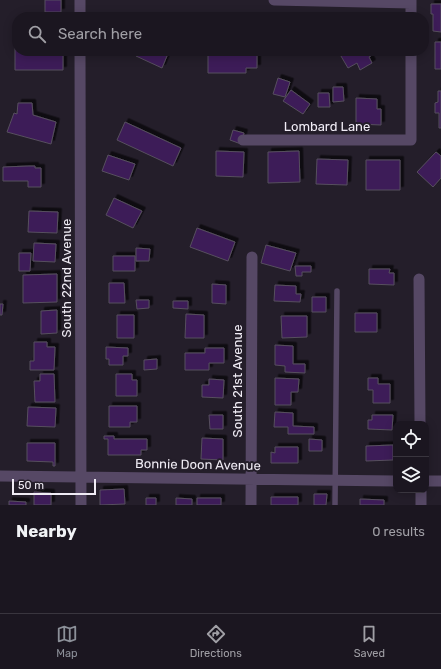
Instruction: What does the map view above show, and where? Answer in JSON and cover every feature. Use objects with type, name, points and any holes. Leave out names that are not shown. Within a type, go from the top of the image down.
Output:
[{"type":"street","points":[[80,0],[80,12]]},
{"type":"street","points":[[274,0],[411,1],[411,12]]},
{"type":"street","name":"South 22nd Avenue","points":[[80,56],[81,505]]},
{"type":"street","name":"Lombard Lane","points":[[243,140],[411,140],[411,56]]},
{"type":"street","name":"South 21st Avenue","points":[[251,505],[252,257]]},
{"type":"street","points":[[419,279],[420,421]]},
{"type":"street","name":"Bonnie Doon Avenue","points":[[0,476],[393,481]]},
{"type":"street","points":[[429,481],[441,482]]},
{"type":"street","points":[[421,493],[421,505]]},
{"type":"lane","points":[[335,505],[337,291]]},
{"type":"building","points":[[45,0],[61,0],[61,12],[45,12]]},
{"type":"building","points":[[431,4],[441,4],[441,32],[433,31],[433,14],[431,14]]},
{"type":"building","points":[[435,42],[441,42],[441,69],[435,69]]},
{"type":"building","points":[[15,56],[63,56],[63,70],[15,70]]},
{"type":"building","points":[[136,56],[167,56],[162,68]]},
{"type":"building","points":[[208,56],[257,56],[257,68],[246,68],[246,73],[208,73]]},
{"type":"building","points":[[341,56],[371,56],[369,57],[372,63],[360,70],[357,63],[348,68]]},
{"type":"building","points":[[278,78],[290,82],[285,97],[273,94]]},
{"type":"building","points":[[333,87],[343,87],[344,101],[333,102]]},
{"type":"building","points":[[291,90],[310,104],[303,114],[283,101]]},
{"type":"building","points":[[438,91],[441,91],[441,128],[439,128],[439,113],[435,113],[435,103],[438,102]]},
{"type":"building","points":[[318,93],[329,93],[330,107],[318,107]]},
{"type":"building","points":[[356,98],[377,99],[377,109],[381,109],[381,125],[356,124]]},
{"type":"building","points":[[18,103],[32,103],[33,115],[56,122],[51,144],[7,132],[14,113],[17,114]]},
{"type":"building","points":[[125,122],[181,148],[173,166],[117,140]]},
{"type":"building","points":[[233,130],[244,133],[241,144],[230,140]]},
{"type":"building","points":[[216,151],[244,152],[243,177],[216,176]]},
{"type":"building","points":[[299,151],[300,182],[268,183],[268,152]]},
{"type":"building","points":[[436,152],[441,156],[441,178],[433,187],[417,172]]},
{"type":"building","points":[[108,155],[135,164],[129,180],[102,171]]},
{"type":"building","points":[[317,159],[348,160],[347,185],[316,184]]},
{"type":"building","points":[[366,160],[400,160],[400,190],[366,190]]},
{"type":"building","points":[[35,166],[35,168],[41,168],[41,187],[28,187],[28,181],[3,181],[3,167]]},
{"type":"building","points":[[114,198],[142,211],[133,228],[106,215]]},
{"type":"building","points":[[29,211],[58,212],[57,233],[28,232]]},
{"type":"building","points":[[197,228],[235,242],[228,261],[190,247]]},
{"type":"building","points":[[34,243],[56,244],[55,262],[33,261]]},
{"type":"building","points":[[266,245],[296,253],[290,271],[261,263]]},
{"type":"building","points":[[136,248],[150,249],[149,261],[136,261]]},
{"type":"building","points":[[19,253],[31,253],[30,271],[19,271]]},
{"type":"building","points":[[113,256],[135,256],[135,271],[113,271]]},
{"type":"building","points":[[295,266],[311,266],[311,272],[302,272],[302,276],[296,276]]},
{"type":"building","points":[[369,269],[390,269],[389,273],[394,273],[394,285],[369,284]]},
{"type":"building","points":[[57,274],[57,302],[23,303],[23,275]]},
{"type":"building","points":[[109,283],[124,283],[125,303],[109,303]]},
{"type":"building","points":[[212,284],[226,285],[226,304],[212,303]]},
{"type":"building","points":[[275,285],[296,286],[296,294],[301,294],[300,302],[274,301]]},
{"type":"building","points":[[312,297],[326,297],[326,312],[312,312]]},
{"type":"building","points":[[136,300],[149,300],[149,308],[137,309]]},
{"type":"building","points":[[173,301],[188,301],[188,309],[173,308]]},
{"type":"building","points":[[0,304],[3,304],[2,315],[0,315]]},
{"type":"building","points":[[57,310],[57,333],[41,334],[41,311]]},
{"type":"building","points":[[355,313],[377,313],[377,332],[355,332]]},
{"type":"building","points":[[186,314],[204,315],[204,338],[185,338]]},
{"type":"building","points":[[117,315],[134,315],[134,338],[117,338]]},
{"type":"building","points":[[281,316],[307,316],[307,337],[282,338]]},
{"type":"building","points":[[34,342],[47,342],[47,347],[55,347],[54,370],[30,370],[30,361],[34,361]]},
{"type":"building","points":[[275,345],[293,346],[293,364],[305,364],[305,373],[285,372],[285,366],[275,365]]},
{"type":"building","points":[[106,347],[128,348],[128,356],[123,356],[123,365],[109,365],[109,359],[106,359]]},
{"type":"building","points":[[205,348],[224,348],[224,363],[209,363],[209,370],[185,370],[185,353],[205,353]]},
{"type":"building","points":[[157,359],[157,369],[144,370],[144,360]]},
{"type":"building","points":[[40,374],[54,374],[55,402],[35,402],[34,381],[40,381]]},
{"type":"building","points":[[116,374],[132,374],[132,380],[137,380],[137,396],[116,396]]},
{"type":"building","points":[[275,378],[299,379],[298,392],[291,392],[291,405],[275,405]]},
{"type":"building","points":[[368,378],[378,378],[378,384],[390,384],[390,403],[373,403],[373,390],[368,390]]},
{"type":"building","points":[[209,379],[224,380],[223,398],[202,397],[202,385],[209,385]]},
{"type":"building","points":[[109,406],[137,406],[137,422],[130,422],[130,427],[109,427]]},
{"type":"building","points":[[28,407],[56,408],[55,427],[27,426]]},
{"type":"building","points":[[275,412],[293,413],[293,426],[314,427],[314,434],[288,434],[288,427],[274,427]]},
{"type":"building","points":[[209,415],[223,415],[223,429],[210,429]]},
{"type":"building","points":[[372,415],[393,415],[392,430],[368,429],[368,420],[372,420]]},
{"type":"building","points":[[104,436],[114,436],[114,439],[147,439],[147,450],[141,450],[141,455],[108,455],[108,439],[104,439]]},
{"type":"building","points":[[202,438],[223,439],[223,460],[201,459]]},
{"type":"building","points":[[309,439],[322,440],[322,451],[309,451]]},
{"type":"building","points":[[27,443],[55,443],[55,466],[53,466],[53,462],[27,461]]},
{"type":"building","points":[[393,445],[393,460],[366,461],[366,446]]},
{"type":"building","points":[[275,447],[298,447],[298,463],[271,463],[271,452],[275,453]]},
{"type":"building","points":[[124,489],[125,504],[100,505],[100,490]]},
{"type":"building","points":[[34,492],[51,493],[51,505],[34,505]]},
{"type":"building","points":[[314,494],[327,494],[326,505],[314,505]]},
{"type":"building","points":[[271,497],[298,497],[298,505],[271,505]]},
{"type":"building","points":[[146,498],[156,498],[156,505],[146,505]]},
{"type":"building","points":[[176,498],[192,499],[192,505],[176,505]]},
{"type":"building","points":[[197,498],[221,498],[221,505],[197,505]]},
{"type":"building","points":[[360,499],[384,500],[384,505],[360,505]]},
{"type":"building","points":[[9,501],[26,502],[26,505],[9,505]]}]
